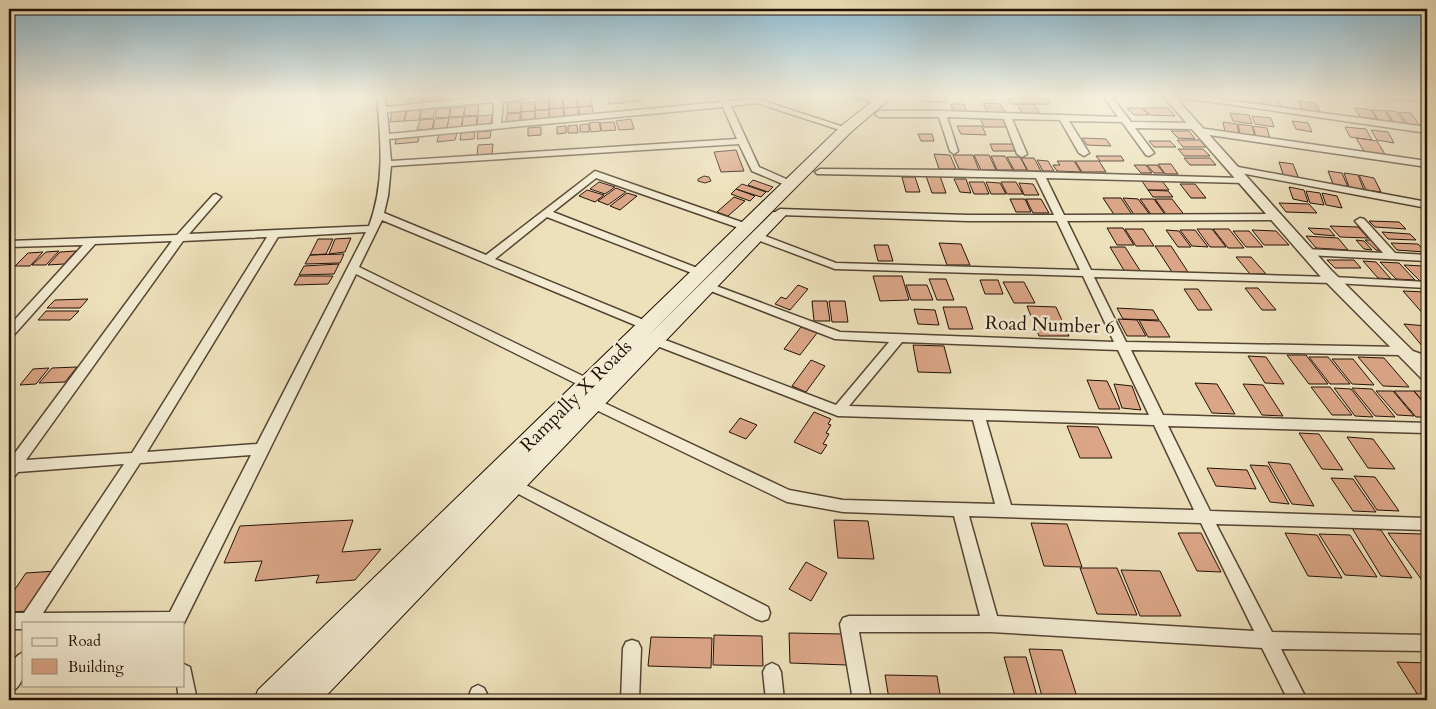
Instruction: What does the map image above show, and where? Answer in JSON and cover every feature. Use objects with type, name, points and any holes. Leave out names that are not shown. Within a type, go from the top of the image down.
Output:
[{"type":"main road","points":[[751,232],[780,212],[859,129]]},
{"type":"main road","points":[[303,700],[514,484],[590,394],[751,232],[790,184],[846,130]]},
{"type":"main road","name":"Rampally X Roads","points":[[268,700],[590,394]]},
{"type":"street","points":[[9,621],[175,621],[379,215],[386,189],[383,129]]},
{"type":"street","points":[[384,137],[465,129]]},
{"type":"street","points":[[737,129],[755,169],[790,184]]},
{"type":"street","points":[[947,129],[954,151]]},
{"type":"street","points":[[1012,129],[1022,154]]},
{"type":"street","points":[[1070,129],[1084,153]]},
{"type":"street","points":[[1131,129],[1149,153]]},
{"type":"street","points":[[1197,129],[1273,217],[1401,351],[1427,374]]},
{"type":"street","points":[[1198,129],[1427,164]]},
{"type":"street","points":[[386,164],[742,141]]},
{"type":"street","points":[[820,172],[1040,176],[1237,175],[1427,205]]},
{"type":"street","points":[[488,259],[596,174],[751,232],[835,266],[1333,280],[1427,285]]},
{"type":"street","points":[[1040,176],[1205,517],[1298,700]]},
{"type":"street","points":[[10,469],[180,238],[216,197]]},
{"type":"street","points":[[780,212],[1061,219],[1273,217]]},
{"type":"street","name":"Road Number 6","points":[[545,214],[839,336],[1122,346],[1401,351],[1427,360]]},
{"type":"street","points":[[379,215],[488,259],[651,333],[838,411],[1427,428]]},
{"type":"street","points":[[1360,221],[1393,256]]},
{"type":"street","points":[[9,244],[373,229]]},
{"type":"street","points":[[28,621],[136,458],[274,234]]},
{"type":"street","points":[[9,333],[91,242]]},
{"type":"street","points":[[1306,252],[1427,258]]},
{"type":"street","points":[[353,268],[787,496],[844,506],[1427,524]]},
{"type":"street","points":[[838,411],[898,339]]},
{"type":"street","points":[[978,415],[1005,512]]},
{"type":"street","points":[[10,469],[262,449]]},
{"type":"street","points":[[514,484],[762,613]]},
{"type":"street","points":[[960,511],[991,624]]},
{"type":"street","points":[[862,700],[849,624],[991,624],[1268,640],[1427,643]]},
{"type":"street","points":[[630,700],[632,648]]},
{"type":"street","points":[[9,684],[22,664]]},
{"type":"street","points":[[772,672],[775,700]]},
{"type":"street","points":[[185,680],[188,700]]},
{"type":"building","points":[[528,129],[541,129],[541,135],[528,136]]},
{"type":"building","points":[[557,129],[566,129],[566,133],[557,134]]},
{"type":"building","points":[[568,129],[578,129],[578,133],[568,133]]},
{"type":"building","points":[[580,129],[589,129],[589,132],[580,132]]},
{"type":"building","points":[[590,129],[601,129],[601,131],[591,132]]},
{"type":"building","points":[[602,129],[616,130],[602,131]]},
{"type":"building","points":[[959,129],[983,129],[986,135],[961,134]]},
{"type":"building","points":[[1224,129],[1238,129],[1239,134],[1225,132]]},
{"type":"building","points":[[1239,129],[1253,129],[1255,137],[1240,135]]},
{"type":"building","points":[[1254,129],[1267,129],[1270,139],[1256,137]]},
{"type":"building","points":[[1296,129],[1311,129],[1312,132]]},
{"type":"building","points":[[1346,129],[1366,129],[1372,140],[1350,137]]},
{"type":"building","points":[[1371,130],[1388,132],[1394,143],[1377,140]]},
{"type":"building","points":[[491,131],[490,138],[477,139],[478,132]]},
{"type":"building","points":[[1171,131],[1189,131],[1195,139],[1178,138]]},
{"type":"building","points":[[475,132],[474,139],[460,140],[461,133]]},
{"type":"building","points":[[457,133],[455,140],[437,142],[439,134]]},
{"type":"building","points":[[918,134],[932,134],[934,141],[921,141]]},
{"type":"building","points":[[419,135],[418,142],[395,144],[397,137]]},
{"type":"building","points":[[1082,138],[1106,139],[1111,146],[1087,145]]},
{"type":"building","points":[[1356,138],[1377,141],[1386,156],[1365,153]]},
{"type":"building","points":[[1177,140],[1200,140],[1206,147],[1183,147]]},
{"type":"building","points":[[1149,141],[1170,141],[1176,147],[1154,147]]},
{"type":"building","points":[[493,144],[492,155],[477,156],[478,145]]},
{"type":"building","points":[[990,144],[1014,144],[1018,151],[993,151]]},
{"type":"building","points":[[1178,149],[1203,149],[1210,156],[1184,156]]},
{"type":"building","points":[[736,150],[744,171],[721,172],[714,152]]},
{"type":"building","points":[[934,154],[950,155],[956,169],[939,169]]},
{"type":"building","points":[[953,155],[973,155],[979,170],[959,169]]},
{"type":"building","points":[[974,155],[989,155],[996,170],[981,170]]},
{"type":"building","points":[[991,156],[1005,156],[1013,170],[997,170]]},
{"type":"building","points":[[1096,156],[1121,156],[1124,161],[1100,161]]},
{"type":"building","points":[[1007,157],[1020,157],[1027,170],[1014,170]]},
{"type":"building","points":[[1021,158],[1034,158],[1041,171],[1028,171]]},
{"type":"building","points":[[1184,158],[1210,158],[1216,165],[1190,165]]},
{"type":"building","points":[[1037,160],[1048,161],[1054,171],[1043,171]]},
{"type":"building","points":[[1057,161],[1074,161],[1081,172],[1057,171],[1053,165],[1060,165]]},
{"type":"building","points":[[1075,161],[1099,161],[1106,172],[1082,172]]},
{"type":"building","points":[[1279,162],[1293,164],[1299,179],[1284,177]]},
{"type":"building","points":[[1158,164],[1171,164],[1178,174],[1165,174]]},
{"type":"building","points":[[1134,165],[1146,165],[1152,173],[1141,173]]},
{"type":"building","points":[[1147,165],[1157,165],[1164,173],[1154,173]]},
{"type":"building","points":[[1328,171],[1342,173],[1348,187],[1333,184]]},
{"type":"building","points":[[1344,173],[1358,175],[1364,190],[1349,187]]},
{"type":"building","points":[[1359,175],[1374,178],[1381,192],[1366,190]]},
{"type":"building","points":[[704,176],[709,177],[711,181],[705,183],[698,181],[698,179]]},
{"type":"building","points":[[926,176],[940,176],[946,193],[932,193]]},
{"type":"building","points":[[902,177],[915,177],[920,192],[906,192]]},
{"type":"building","points":[[954,179],[966,179],[971,193],[960,192]]},
{"type":"building","points":[[753,180],[773,187],[768,192],[748,185]]},
{"type":"building","points":[[1142,181],[1162,181],[1169,190],[1148,190]]},
{"type":"building","points":[[599,182],[615,187],[605,194],[590,189]]},
{"type":"building","points":[[969,182],[984,182],[989,194],[974,194]]},
{"type":"building","points":[[986,182],[1000,183],[1006,194],[991,194]]},
{"type":"building","points":[[1001,182],[1016,182],[1023,194],[1007,194]]},
{"type":"building","points":[[1019,183],[1033,184],[1039,195],[1024,195]]},
{"type":"building","points":[[742,184],[766,192],[761,197],[736,189]]},
{"type":"building","points":[[1180,184],[1195,184],[1206,198],[1191,198]]},
{"type":"building","points":[[1289,187],[1304,190],[1308,202],[1293,199]]},
{"type":"building","points":[[616,188],[626,192],[608,205],[598,201]]},
{"type":"building","points":[[736,189],[755,196],[750,201],[731,194]]},
{"type":"building","points":[[587,190],[604,195],[595,202],[579,196]]},
{"type":"building","points":[[1148,190],[1168,191],[1173,197],[1153,197]]},
{"type":"building","points":[[1306,191],[1320,193],[1324,205],[1310,203]]},
{"type":"building","points":[[627,193],[637,196],[620,210],[610,206]]},
{"type":"building","points":[[1322,193],[1337,196],[1342,208],[1326,205]]},
{"type":"building","points":[[734,197],[745,201],[728,216],[717,212]]},
{"type":"building","points":[[1103,198],[1121,198],[1133,216],[1115,216]]},
{"type":"building","points":[[1123,198],[1138,199],[1151,216],[1135,216]]},
{"type":"building","points":[[1010,199],[1025,199],[1031,212],[1016,212]]},
{"type":"building","points":[[1026,199],[1041,199],[1049,213],[1033,213]]},
{"type":"building","points":[[1140,199],[1154,199],[1166,216],[1152,216]]},
{"type":"building","points":[[1155,199],[1172,199],[1186,217],[1168,217]]},
{"type":"building","points":[[1279,203],[1309,204],[1317,213],[1286,212]]},
{"type":"building","points":[[1369,221],[1399,222],[1406,229],[1375,227]]},
{"type":"building","points":[[1330,226],[1358,227],[1368,238],[1340,237]]},
{"type":"building","points":[[1107,228],[1123,228],[1134,245],[1117,245]]},
{"type":"building","points":[[1308,228],[1329,229],[1335,236],[1314,234]]},
{"type":"building","points":[[1125,229],[1143,229],[1154,246],[1136,246]]},
{"type":"building","points":[[1197,229],[1212,229],[1226,247],[1210,247]]},
{"type":"building","points":[[1213,229],[1229,229],[1244,248],[1228,248]]},
{"type":"building","points":[[1166,230],[1179,231],[1191,247],[1178,247]]},
{"type":"building","points":[[1180,230],[1195,230],[1208,247],[1192,246]]},
{"type":"building","points":[[1252,230],[1276,231],[1289,245],[1264,245]]},
{"type":"building","points":[[1233,231],[1249,231],[1263,247],[1246,247]]},
{"type":"building","points":[[1382,232],[1410,234],[1416,240],[1388,239]]},
{"type":"building","points":[[1306,236],[1338,238],[1348,250],[1316,248]]},
{"type":"building","points":[[351,238],[345,252],[329,254],[335,239]]},
{"type":"building","points":[[318,239],[333,239],[326,254],[310,255]]},
{"type":"building","points":[[1356,240],[1364,241],[1372,250],[1364,249]]},
{"type":"building","points":[[1365,240],[1374,240],[1384,251],[1376,250]]},
{"type":"building","points":[[939,243],[961,244],[970,265],[947,265]]},
{"type":"building","points":[[1391,243],[1418,244],[1425,252],[1397,250]]},
{"type":"building","points":[[874,245],[888,245],[893,261],[878,261]]},
{"type":"building","points":[[1155,246],[1171,246],[1188,272],[1172,272]]},
{"type":"building","points":[[1110,247],[1125,247],[1141,272],[1125,272]]},
{"type":"building","points":[[59,251],[46,265],[32,265],[46,252]]},
{"type":"building","points":[[76,251],[64,264],[48,265],[60,252]]},
{"type":"building","points":[[43,252],[30,266],[15,266],[28,253]]},
{"type":"building","points":[[344,254],[340,263],[305,264],[310,255]]},
{"type":"building","points":[[1236,257],[1251,257],[1266,274],[1250,274]]},
{"type":"building","points":[[1327,260],[1354,260],[1361,268],[1335,268]]},
{"type":"building","points":[[1363,261],[1376,262],[1391,279],[1378,278]]},
{"type":"building","points":[[1380,262],[1399,263],[1415,280],[1396,279]]},
{"type":"building","points":[[339,264],[334,274],[299,275],[304,266]]},
{"type":"building","points":[[1404,265],[1423,266],[1427,270],[1427,281],[1420,281]]},
{"type":"building","points":[[299,276],[333,276],[328,284],[294,285]]},
{"type":"building","points":[[873,276],[902,276],[909,300],[880,301]]},
{"type":"building","points":[[929,279],[946,279],[954,300],[937,300]]},
{"type":"building","points":[[980,280],[998,280],[1003,294],[985,294]]},
{"type":"building","points":[[1003,282],[1024,282],[1035,303],[1014,303]]},
{"type":"building","points":[[798,285],[808,289],[790,310],[775,304],[781,297],[786,299]]},
{"type":"building","points":[[906,285],[927,285],[933,300],[911,300]]},
{"type":"building","points":[[1245,288],[1258,288],[1276,310],[1262,310]]},
{"type":"building","points":[[1184,289],[1198,289],[1212,310],[1198,310]]},
{"type":"building","points":[[1403,291],[1425,292],[1427,294],[1427,316],[1425,316]]},
{"type":"building","points":[[88,299],[80,308],[47,308],[55,300]]},
{"type":"building","points":[[812,301],[827,301],[830,321],[814,321]]},
{"type":"building","points":[[829,301],[845,301],[848,322],[832,322]]},
{"type":"building","points":[[1027,306],[1056,307],[1069,336],[1039,336]]},
{"type":"building","points":[[943,307],[966,307],[973,329],[949,329]]},
{"type":"building","points":[[1117,308],[1153,310],[1159,320],[1123,319]]},
{"type":"building","points":[[914,309],[935,310],[939,325],[918,324]]},
{"type":"building","points":[[46,311],[79,311],[70,320],[38,320]]},
{"type":"building","points":[[1118,319],[1137,320],[1146,336],[1127,336]]},
{"type":"building","points":[[1139,320],[1160,321],[1170,337],[1148,337]]},
{"type":"building","points":[[1404,324],[1427,326],[1427,352]]},
{"type":"building","points":[[801,327],[817,333],[800,355],[784,349]]},
{"type":"building","points":[[913,345],[944,346],[951,373],[918,372]]},
{"type":"building","points":[[1287,355],[1306,355],[1328,384],[1309,384]]},
{"type":"building","points":[[1248,356],[1266,357],[1284,384],[1265,383]]},
{"type":"building","points":[[1309,357],[1328,357],[1350,384],[1330,384]]},
{"type":"building","points":[[1358,357],[1384,358],[1409,387],[1383,386]]},
{"type":"building","points":[[1332,359],[1353,359],[1374,385],[1352,384]]},
{"type":"building","points":[[811,360],[825,366],[806,392],[792,386]]},
{"type":"building","points":[[77,367],[65,382],[39,383],[52,368]]},
{"type":"building","points":[[49,368],[36,384],[20,385],[33,369]]},
{"type":"building","points":[[1087,380],[1107,381],[1120,409],[1099,409]]},
{"type":"building","points":[[1195,383],[1217,384],[1235,414],[1212,413]]},
{"type":"building","points":[[1114,384],[1132,386],[1141,410],[1122,408]]},
{"type":"building","points":[[1243,384],[1263,385],[1283,416],[1262,415]]},
{"type":"building","points":[[1311,387],[1330,387],[1352,415],[1332,415]]},
{"type":"building","points":[[1334,388],[1351,389],[1373,417],[1355,416]]},
{"type":"building","points":[[1352,388],[1372,389],[1395,417],[1375,416]]},
{"type":"building","points":[[1376,391],[1393,391],[1414,416],[1397,415]]},
{"type":"building","points":[[1394,391],[1414,391],[1427,407],[1427,417],[1416,417]]},
{"type":"building","points":[[1414,391],[1427,391],[1427,406]]},
{"type":"building","points":[[814,412],[831,419],[828,424],[831,425],[826,433],[829,434],[823,444],[827,445],[821,454],[794,442]]},
{"type":"building","points":[[740,418],[757,425],[746,439],[729,432]]},
{"type":"building","points":[[1067,426],[1098,427],[1112,458],[1080,458]]},
{"type":"building","points":[[1299,433],[1319,434],[1343,470],[1322,469]]},
{"type":"building","points":[[1347,437],[1373,439],[1395,469],[1368,468]]},
{"type":"building","points":[[1268,462],[1290,464],[1314,506],[1292,504]]},
{"type":"building","points":[[1250,465],[1268,466],[1289,504],[1270,502]]},
{"type":"building","points":[[1207,468],[1247,470],[1256,489],[1216,486]]},
{"type":"building","points":[[1354,476],[1375,477],[1399,511],[1377,510]]},
{"type":"building","points":[[1331,478],[1353,479],[1376,512],[1353,511]]},
{"type":"building","points":[[353,520],[342,552],[381,549],[355,580],[316,583],[319,575],[255,581],[262,561],[224,563],[240,526]]},
{"type":"building","points":[[834,520],[868,521],[874,559],[838,558]]},
{"type":"building","points":[[1031,523],[1067,524],[1082,567],[1044,566]]},
{"type":"building","points":[[1352,528],[1381,530],[1412,578],[1381,576]]},
{"type":"building","points":[[1178,533],[1201,533],[1221,572],[1197,571]]},
{"type":"building","points":[[1285,533],[1317,535],[1342,578],[1308,576]]},
{"type":"building","points":[[1388,533],[1422,534],[1427,542],[1427,579],[1421,579]]},
{"type":"building","points":[[1319,534],[1350,535],[1377,577],[1345,575]]},
{"type":"building","points":[[806,562],[827,573],[811,601],[789,589]]},
{"type":"building","points":[[1080,568],[1117,568],[1137,615],[1097,614]]},
{"type":"building","points":[[1121,570],[1160,571],[1181,616],[1140,616]]},
{"type":"building","points":[[56,571],[31,611],[9,612],[9,598],[26,573]]},
{"type":"building","points":[[789,633],[843,634],[847,665],[790,663]]},
{"type":"building","points":[[714,635],[762,636],[763,666],[713,665]]},
{"type":"building","points":[[651,637],[712,638],[711,668],[648,666]]},
{"type":"building","points":[[1029,649],[1062,650],[1078,700],[1043,700]]},
{"type":"building","points":[[1004,657],[1026,657],[1038,700],[1016,700]]},
{"type":"building","points":[[1397,662],[1427,663],[1427,700],[1421,700]]},
{"type":"building","points":[[885,675],[937,676],[941,700],[889,699]]}]
